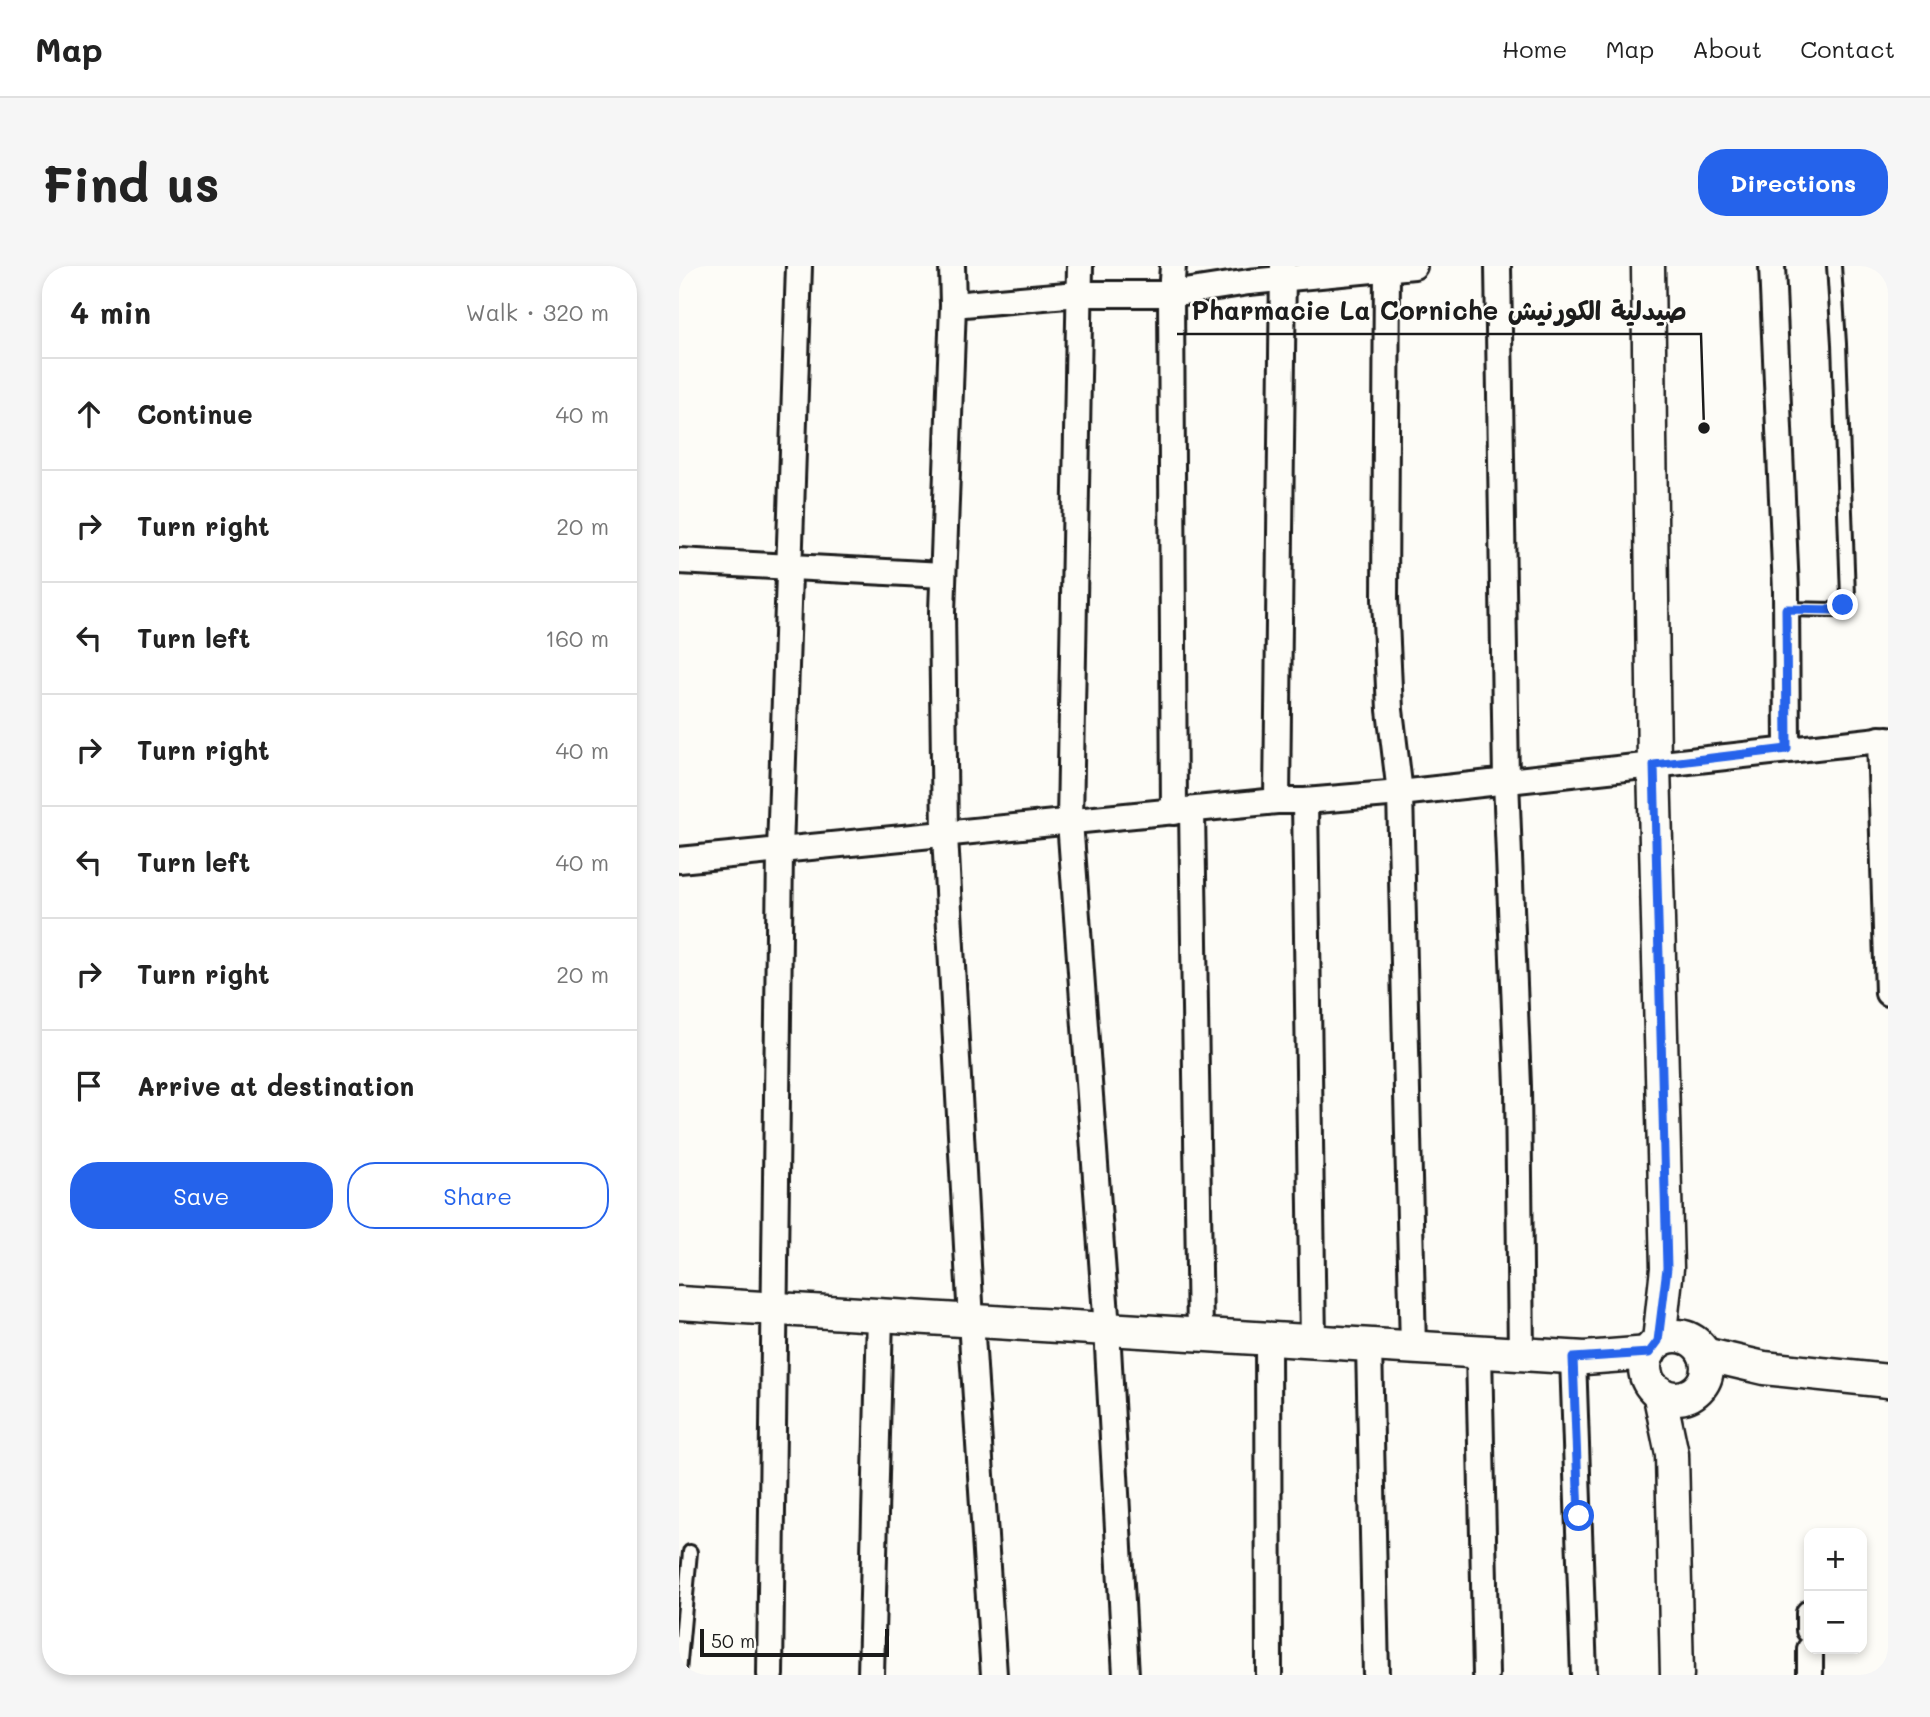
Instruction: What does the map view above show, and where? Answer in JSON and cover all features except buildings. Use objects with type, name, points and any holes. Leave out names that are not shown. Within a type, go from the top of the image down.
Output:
[{"type":"street","points":[[770,1675],[780,851],[799,266]]},
{"type":"street","points":[[952,266],[953,305],[943,575],[945,835],[971,1321],[994,1675]]},
{"type":"street","points":[[1080,266],[1070,821],[1107,1329],[1126,1675]]},
{"type":"street","points":[[1173,266],[1171,294],[1183,811],[1200,1335]]},
{"type":"street","points":[[953,305],[1078,294],[1171,294],[1249,282],[1283,273],[1414,266]]},
{"type":"street","points":[[1498,266],[1506,780],[1518,1086],[1521,1354]]},
{"type":"street","points":[[1648,266],[1653,486],[1654,765],[1667,1268],[1675,1367],[1672,1454],[1677,1675]]},
{"type":"street","points":[[1772,266],[1786,609],[1787,749]]},
{"type":"street","points":[[1387,268],[1385,599],[1390,710],[1400,793],[1413,1348]]},
{"type":"street","points":[[1277,801],[1283,273]]},
{"type":"street","points":[[679,561],[943,575]]},
{"type":"street","points":[[679,860],[1277,801],[1400,793],[1884,739],[1888,993]]},
{"type":"street","points":[[1304,801],[1313,1342]]},
{"type":"street","points":[[679,1303],[1521,1354],[1675,1367],[1764,1368],[1888,1381]]},
{"type":"street","points":[[871,1675],[880,1315]]},
{"type":"street","points":[[1268,1339],[1269,1675]]},
{"type":"street","points":[[1369,1345],[1376,1675]]},
{"type":"street","points":[[1479,1352],[1486,1675]]},
{"type":"street","points":[[1579,1358],[1584,1675]]},
{"type":"street","points":[[1810,1654],[1810,1675]]},
{"type":"lane","points":[[1786,609],[1836,610],[1848,596],[1834,266]]},
{"type":"lane","points":[[679,1672],[689,1552]]},
{"type":"place","name":"Pharmacie La Corniche صيدلية الكورنيش","points":[[1704,428]]},
{"type":"route","points":[[1579,1516],[1573,1358],[1649,1353],[1658,1341],[1667,1268],[1654,765],[1787,749],[1786,609],[1836,610],[1843,605]]}]
